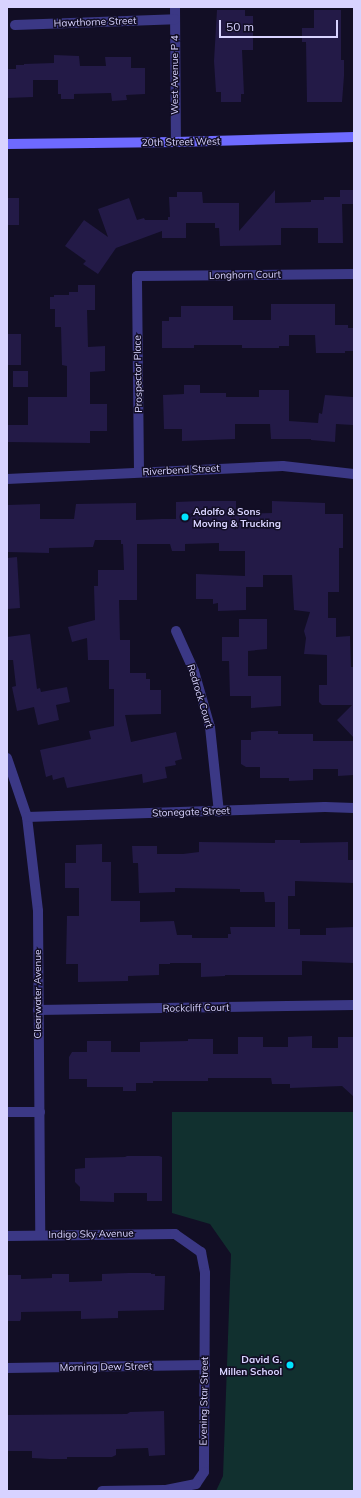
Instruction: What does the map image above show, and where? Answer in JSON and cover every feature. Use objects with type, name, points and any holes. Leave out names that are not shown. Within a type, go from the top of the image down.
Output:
[{"type":"street","name":"West Avenue P 4","points":[[175,7],[176,142]]},
{"type":"street","name":"Hawthorne Street","points":[[15,25],[175,19]]},
{"type":"street","name":"20th Street West","points":[[7,144],[176,142],[354,137]]},
{"type":"street","name":"Longhorn Court","points":[[137,276],[354,274]]},
{"type":"street","name":"Prospector Place","points":[[137,276],[139,472]]},
{"type":"street","name":"Riverbend Street","points":[[7,479],[283,466],[354,474]]},
{"type":"street","name":"Redrock Court","points":[[176,631],[194,671],[210,727],[219,812]]},
{"type":"street","name":"Clearwater Avenue","points":[[7,758],[27,817],[38,911],[40,1235]]},
{"type":"street","name":"Stonegate Street","points":[[27,817],[219,812],[325,807],[354,808]]},
{"type":"street","name":"Rockcliff Court","points":[[38,1010],[354,1005]]},
{"type":"street","points":[[7,1112],[40,1112]]},
{"type":"street","name":"Indigo Sky Avenue","points":[[7,1236],[175,1234]]},
{"type":"street","name":"Evening Star Street","points":[[102,1491],[164,1490],[196,1484],[204,1472],[205,1272],[201,1252],[175,1234]]},
{"type":"street","name":"Morning Dew Street","points":[[7,1368],[205,1365]]},
{"type":"green space","name":"David G. Millen School","points":[[172,1112],[354,1112],[354,1491],[216,1491],[223,1476],[231,1254],[210,1224],[172,1213]]},
{"type":"building","points":[[217,10],[245,10],[245,16],[253,16],[253,50],[242,50],[244,94],[241,94],[241,102],[221,102],[221,92],[216,92],[214,61]]},
{"type":"building","points":[[314,10],[341,10],[341,60],[344,60],[342,102],[307,102],[306,42],[302,42],[302,28],[314,28]]},
{"type":"building","points":[[54,55],[79,56],[80,66],[106,66],[105,57],[131,57],[131,68],[145,68],[145,94],[126,95],[127,100],[112,101],[111,93],[74,94],[74,99],[61,99],[61,94],[58,94],[58,80],[33,80],[33,97],[7,98],[7,69],[16,69],[16,65],[54,63]]},
{"type":"building","points":[[275,190],[275,203],[311,202],[311,200],[324,200],[324,197],[340,197],[340,190],[354,190],[354,204],[342,204],[343,243],[318,243],[318,228],[281,228],[281,245],[220,246],[219,228],[215,228],[215,223],[186,223],[186,238],[162,238],[162,231],[116,248],[98,274],[83,264],[86,261],[65,246],[84,220],[108,237],[98,209],[129,198],[137,220],[144,218],[145,220],[168,220],[168,217],[170,217],[169,197],[177,197],[177,192],[202,192],[203,203],[239,203],[239,231]]},
{"type":"building","points":[[7,198],[19,198],[19,225],[7,225]]},
{"type":"building","points":[[78,285],[95,285],[95,310],[87,310],[88,347],[105,346],[105,371],[90,372],[90,404],[107,404],[107,431],[90,431],[90,443],[7,442],[7,425],[28,425],[28,397],[67,397],[67,366],[62,365],[61,327],[55,327],[55,309],[50,309],[50,297],[54,297],[54,295],[69,295],[69,292],[78,292]]},
{"type":"building","points":[[271,304],[335,304],[335,325],[348,325],[348,328],[354,328],[354,351],[345,351],[345,353],[316,353],[315,335],[289,335],[289,346],[279,346],[279,348],[242,348],[242,345],[194,345],[194,348],[162,348],[162,321],[169,321],[169,317],[181,317],[181,306],[233,306],[233,320],[271,320]]},
{"type":"building","points":[[7,334],[21,334],[21,365],[7,365]]},
{"type":"building","points":[[13,371],[28,371],[28,387],[13,387]]},
{"type":"building","points":[[184,385],[200,385],[200,393],[226,393],[226,397],[259,397],[259,390],[289,390],[289,421],[318,423],[319,413],[322,414],[325,395],[353,397],[353,425],[336,424],[335,442],[311,439],[271,439],[270,424],[235,424],[235,439],[182,441],[182,429],[164,429],[163,395],[184,394]]},
{"type":"building","points":[[236,501],[236,514],[272,513],[272,501],[325,503],[325,514],[343,514],[343,548],[339,548],[339,592],[328,592],[328,618],[336,618],[336,637],[350,636],[351,667],[354,667],[354,738],[337,720],[352,705],[322,705],[319,702],[319,685],[327,685],[327,655],[304,654],[306,638],[304,631],[310,612],[294,610],[292,575],[263,575],[263,587],[246,587],[246,610],[218,611],[218,603],[213,604],[213,599],[196,599],[196,574],[245,576],[245,551],[219,551],[219,543],[185,544],[185,551],[172,551],[170,544],[137,544],[137,600],[119,600],[120,640],[130,640],[130,673],[146,673],[146,679],[150,679],[150,690],[161,690],[161,714],[125,715],[131,742],[176,732],[182,759],[175,761],[176,765],[165,767],[167,778],[143,783],[142,774],[67,788],[64,777],[53,780],[52,775],[46,777],[40,750],[91,739],[89,731],[114,726],[114,689],[109,689],[109,660],[88,660],[87,638],[72,642],[68,627],[95,620],[94,586],[98,586],[98,570],[124,570],[123,544],[121,544],[121,540],[95,540],[93,547],[49,548],[49,553],[7,552],[7,505],[40,504],[40,519],[74,519],[76,504],[136,503],[136,520],[176,519],[176,502]]},
{"type":"building","points":[[17,557],[20,608],[7,609],[7,558]]},
{"type":"building","points":[[239,619],[267,619],[267,649],[248,651],[248,676],[281,676],[281,706],[251,708],[251,696],[230,696],[229,661],[222,661],[222,637],[239,637]]},
{"type":"building","points":[[30,634],[37,689],[40,688],[41,692],[67,687],[70,702],[56,705],[59,720],[38,725],[34,707],[17,711],[12,687],[16,686],[13,660],[8,660],[7,656],[7,637]]},
{"type":"building","points":[[278,731],[278,734],[313,734],[313,741],[354,741],[354,775],[338,776],[338,769],[313,769],[313,780],[289,781],[289,778],[260,778],[260,767],[246,767],[241,764],[241,740],[251,740],[251,732]]},
{"type":"building","points":[[275,840],[300,840],[300,843],[348,842],[348,860],[354,860],[354,883],[295,881],[295,896],[288,896],[288,929],[300,929],[300,935],[326,935],[326,928],[354,927],[354,963],[302,961],[302,975],[225,975],[201,977],[201,963],[170,963],[159,964],[159,975],[128,976],[128,981],[78,982],[78,964],[66,964],[67,916],[79,916],[79,888],[65,888],[65,863],[76,863],[76,845],[102,844],[102,862],[111,862],[111,901],[140,901],[140,922],[174,921],[177,935],[192,935],[192,938],[228,938],[228,934],[231,934],[230,927],[275,927],[275,902],[265,902],[264,892],[240,892],[240,889],[175,888],[175,892],[139,893],[138,863],[133,863],[132,846],[157,846],[157,854],[183,854],[199,852],[199,842],[275,843]]},
{"type":"building","points":[[312,1036],[312,1048],[338,1048],[338,1037],[354,1037],[354,1097],[342,1086],[290,1088],[290,1084],[272,1084],[271,1078],[208,1078],[208,1081],[153,1081],[153,1083],[136,1083],[136,1091],[123,1091],[123,1087],[87,1087],[87,1079],[69,1079],[69,1057],[72,1052],[87,1052],[87,1041],[111,1041],[111,1052],[140,1052],[140,1042],[213,1039],[213,1054],[238,1054],[238,1037],[263,1037],[263,1047],[288,1047],[288,1037]]},
{"type":"building","points":[[127,1156],[162,1157],[162,1201],[147,1201],[147,1193],[114,1193],[114,1202],[80,1201],[80,1187],[75,1182],[75,1169],[85,1168],[85,1158]]},
{"type":"building","points":[[151,1273],[155,1274],[155,1276],[165,1276],[164,1310],[118,1311],[118,1318],[81,1319],[81,1311],[21,1312],[20,1321],[7,1321],[7,1275],[21,1275],[21,1279],[52,1278],[52,1274],[69,1274],[69,1282],[102,1281],[102,1274]]},
{"type":"building","points":[[164,1411],[165,1455],[149,1456],[148,1448],[116,1449],[116,1455],[112,1457],[67,1457],[67,1459],[50,1459],[32,1458],[32,1451],[7,1451],[7,1415],[127,1414],[130,1412]]},
{"type":"place","name":"Adolfo & Sons Moving & Trucking","points":[[185,517]]},
{"type":"place","name":"David G. Millen School","points":[[290,1365]]}]
